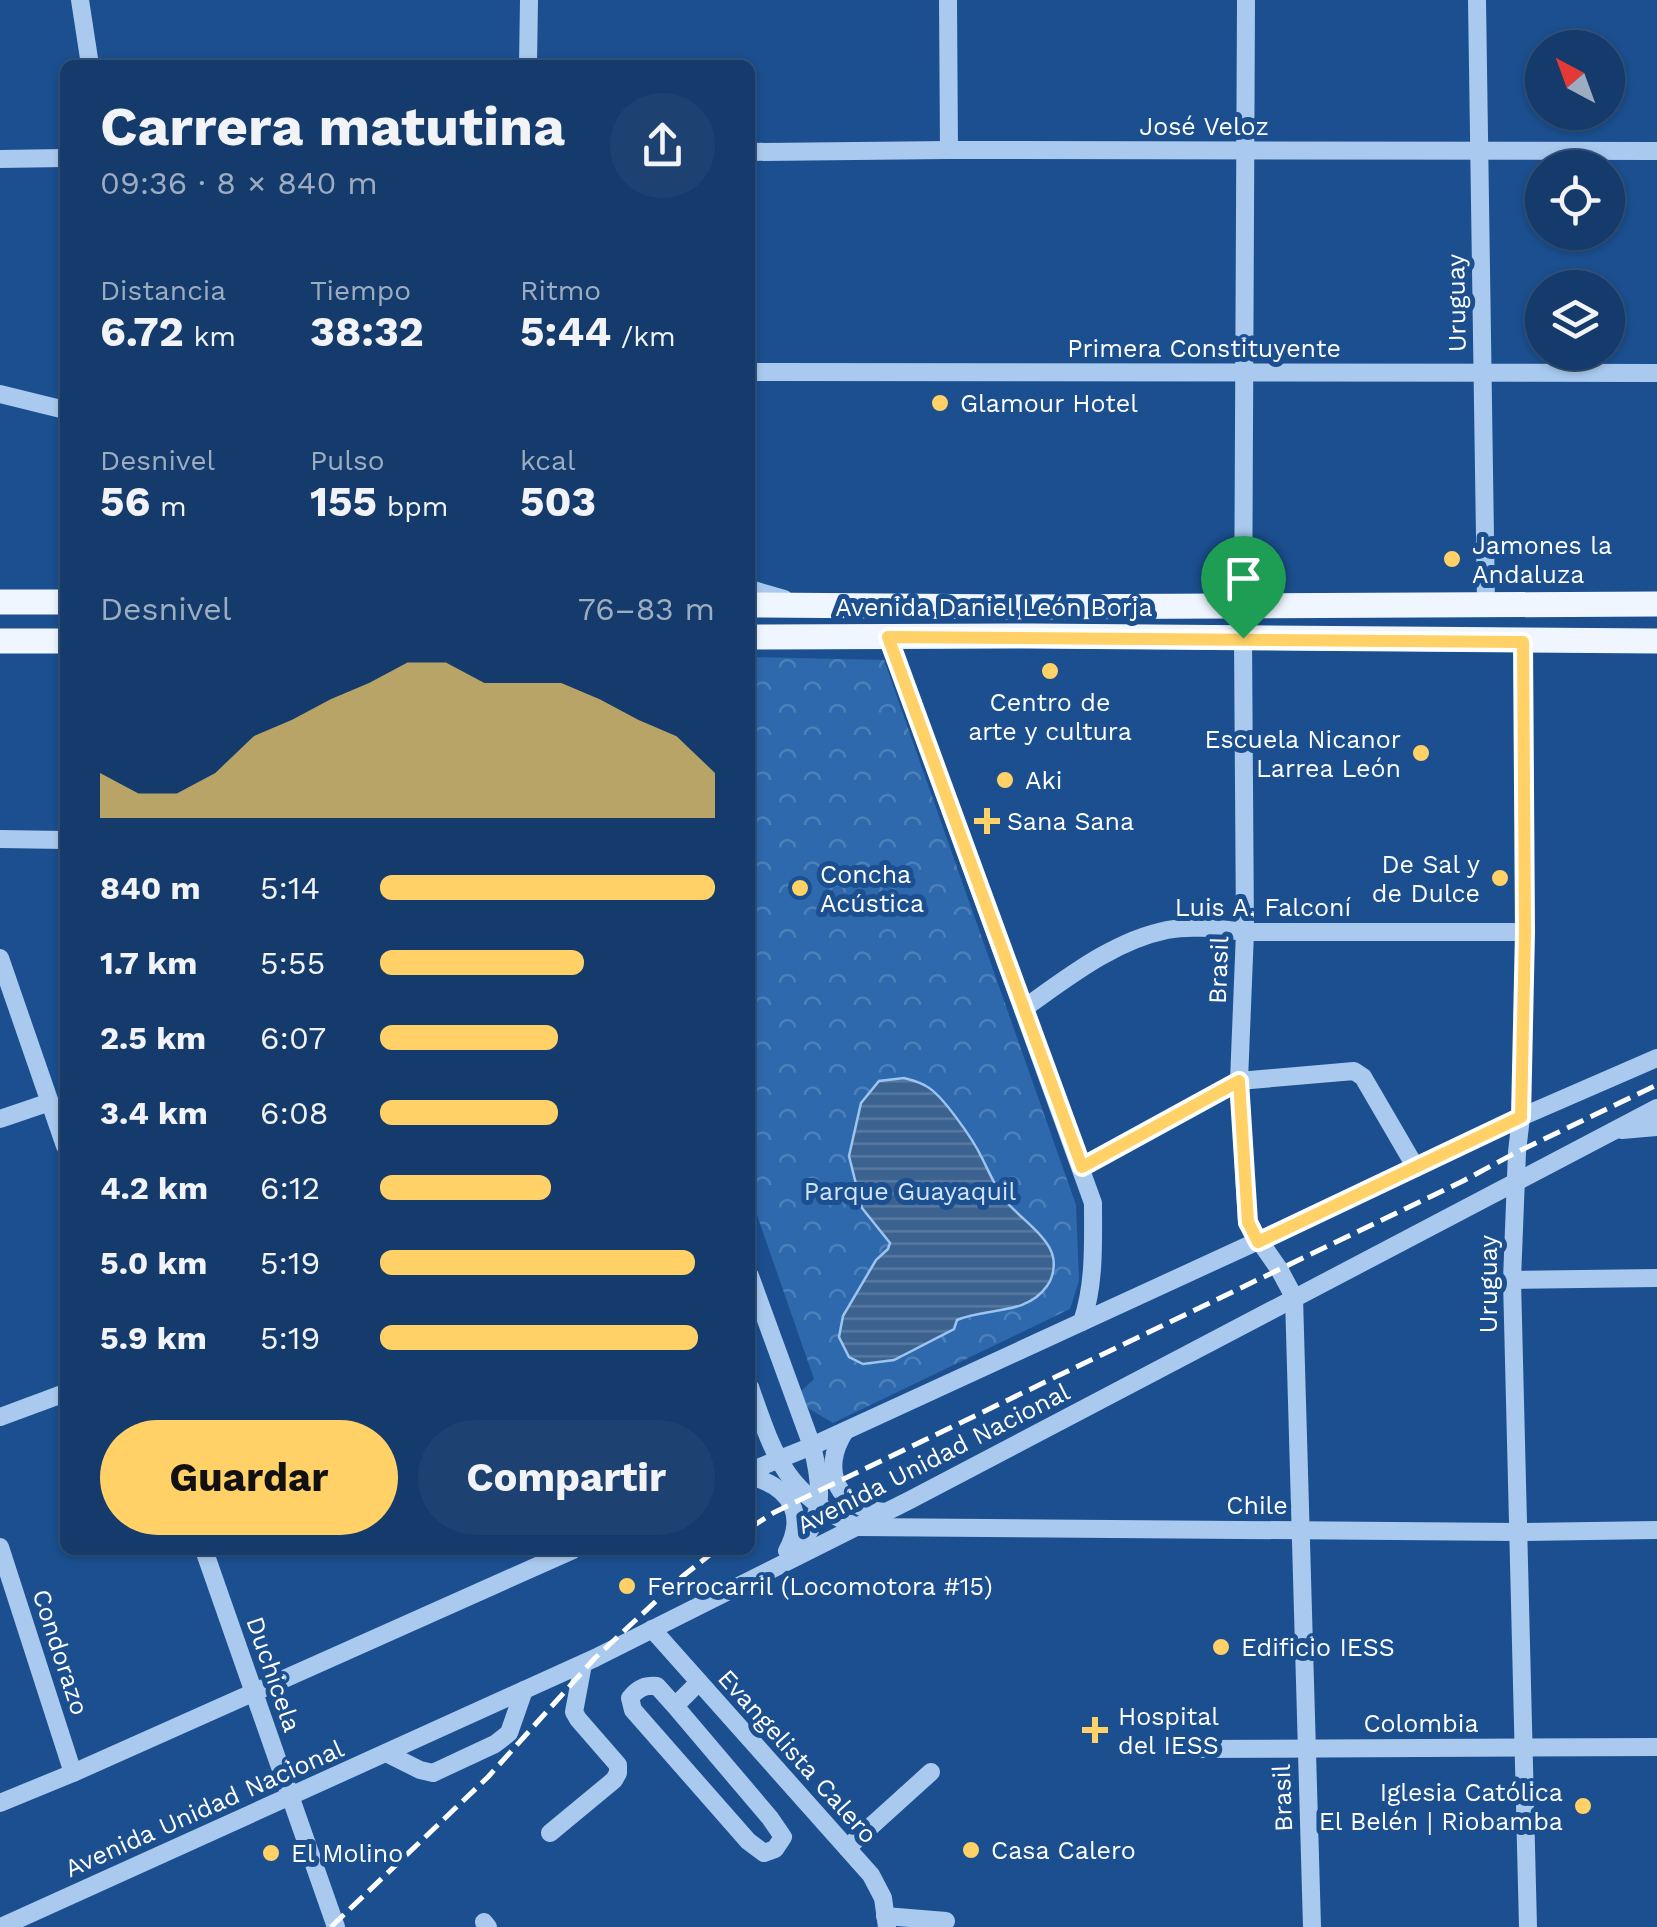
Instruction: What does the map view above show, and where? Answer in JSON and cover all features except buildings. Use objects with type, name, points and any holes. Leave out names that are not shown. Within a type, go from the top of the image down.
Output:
[{"type":"main road","points":[[0,602],[60,602]]},
{"type":"main road","name":"Avenida Daniel León Borja","points":[[755,605],[1020,608],[1657,604]]},
{"type":"main road","name":"Avenida Daniel León Borja","points":[[755,637],[1657,642]]},
{"type":"main road","points":[[0,641],[60,642]]},
{"type":"street","points":[[80,0],[89,60]]},
{"type":"street","points":[[528,60],[529,0]]},
{"type":"street","points":[[948,0],[949,150]]},
{"type":"street","name":"Brasil","points":[[1246,0],[1245,932],[1239,1081],[1248,1222],[1294,1297],[1312,1927]]},
{"type":"street","name":"Uruguay","points":[[1477,0],[1486,604]]},
{"type":"street","name":"José Veloz","points":[[755,152],[1657,150]]},
{"type":"street","points":[[0,159],[60,158]]},
{"type":"street","name":"Primera Constituyente","points":[[755,372],[1657,373]]},
{"type":"street","points":[[0,394],[60,409]]},
{"type":"street","points":[[755,591],[803,605]]},
{"type":"street","points":[[888,637],[1093,1203],[1093,1266],[1090,1298],[1082,1322]]},
{"type":"street","name":"Uruguay","points":[[1523,642],[1525,932],[1512,1280],[1528,1927]]},
{"type":"street","points":[[0,839],[60,840]]},
{"type":"street","name":"Luis A. Falconí","points":[[1022,1009],[1100,957],[1136,939],[1170,930],[1525,932]]},
{"type":"street","points":[[0,958],[60,1131]]},
{"type":"street","points":[[755,1471],[1258,1242],[1521,1117],[1657,1058]]},
{"type":"street","points":[[1082,1167],[1239,1081],[1354,1071],[1363,1077],[1416,1168]]},
{"type":"street","points":[[0,1119],[50,1102]]},
{"type":"street","name":"Avenida Unidad Nacional","points":[[1,1927],[583,1664],[886,1512],[1657,1108]]},
{"type":"street","points":[[1617,1130],[1657,1127]]},
{"type":"street","points":[[1512,1280],[1657,1278]]},
{"type":"street","points":[[755,1290],[819,1472],[819,1507],[805,1540],[766,1572]]},
{"type":"street","points":[[0,1417],[60,1395]]},
{"type":"street","points":[[755,1400],[778,1459],[794,1485],[819,1507],[857,1527]]},
{"type":"street","points":[[845,1430],[834,1448],[832,1467],[836,1483],[850,1502],[866,1511],[886,1512]]},
{"type":"street","points":[[755,1476],[786,1496],[796,1516],[796,1536],[786,1554],[766,1572]]},
{"type":"street","name":"Chile","points":[[857,1527],[1657,1530]]},
{"type":"street","name":"Condorazo","points":[[0,1546],[74,1774]]},
{"type":"street","name":"Duchicela","points":[[206,1555],[336,1927]]},
{"type":"street","points":[[0,1803],[74,1774],[542,1557]]},
{"type":"street","name":"Evangelista Calero","points":[[652,1629],[871,1875],[883,1898],[886,1922]]},
{"type":"street","points":[[550,1834],[618,1773],[618,1765],[574,1712],[583,1664]]},
{"type":"street","points":[[674,1706],[699,1682]]},
{"type":"street","points":[[648,1685],[657,1686],[674,1706],[770,1818],[783,1837],[775,1849],[764,1853],[748,1841],[633,1710],[630,1698],[648,1685]]},
{"type":"street","points":[[386,1753],[432,1772],[495,1744],[509,1733],[524,1690]]},
{"type":"street","name":"Colombia","points":[[1184,1748],[1657,1747]]},
{"type":"street","points":[[846,1848],[931,1772]]},
{"type":"street","points":[[886,1922],[946,1921]]},
{"type":"green space","name":"Parque Guayaquil","points":[[755,657],[884,660],[1076,1205],[1079,1281],[1070,1309],[833,1423],[808,1408],[801,1391],[814,1379],[755,1209]]},
{"type":"shaded area","points":[[904,1078],[926,1086],[949,1108],[1004,1199],[1045,1241],[1054,1268],[1047,1286],[1028,1302],[957,1320],[954,1329],[894,1360],[863,1364],[849,1357],[839,1337],[843,1316],[890,1243],[862,1208],[849,1156],[861,1103],[879,1081]]},
{"type":"railway","points":[[755,1525],[1657,1085]]},
{"type":"railway","points":[[331,1927],[488,1777],[595,1658],[710,1555]]},
{"type":"place","name":"Glamour Hotel","points":[[940,403]]},
{"type":"place","name":"Jamones la Andaluza","points":[[1452,559]]},
{"type":"place","name":"Centro de arte y cultura","points":[[1050,671]]},
{"type":"place","name":"Escuela Nicanor Larrea León","points":[[1421,753]]},
{"type":"place","name":"Aki","points":[[1005,780]]},
{"type":"place","name":"Sana Sana","points":[[987,821]]},
{"type":"place","name":"De Sal y de Dulce","points":[[1500,878]]},
{"type":"place","name":"Concha Acústica","points":[[800,888]]},
{"type":"place","name":"Ferrocarril (Locomotora #15)","points":[[627,1586]]},
{"type":"place","name":"Edificio IESS","points":[[1221,1647]]},
{"type":"place","name":"Hospital del IESS","points":[[1095,1730]]},
{"type":"place","name":"Iglesia Católica El Belén | Riobamba","points":[[1583,1806]]},
{"type":"place","name":"Casa Calero","points":[[971,1850]]},
{"type":"place","name":"El Molino","points":[[271,1853]]},
{"type":"route","points":[[888,637],[1243,638],[1523,642],[1525,932],[1521,1117],[1258,1242],[1248,1222],[1239,1081],[1082,1167],[888,637]]}]
